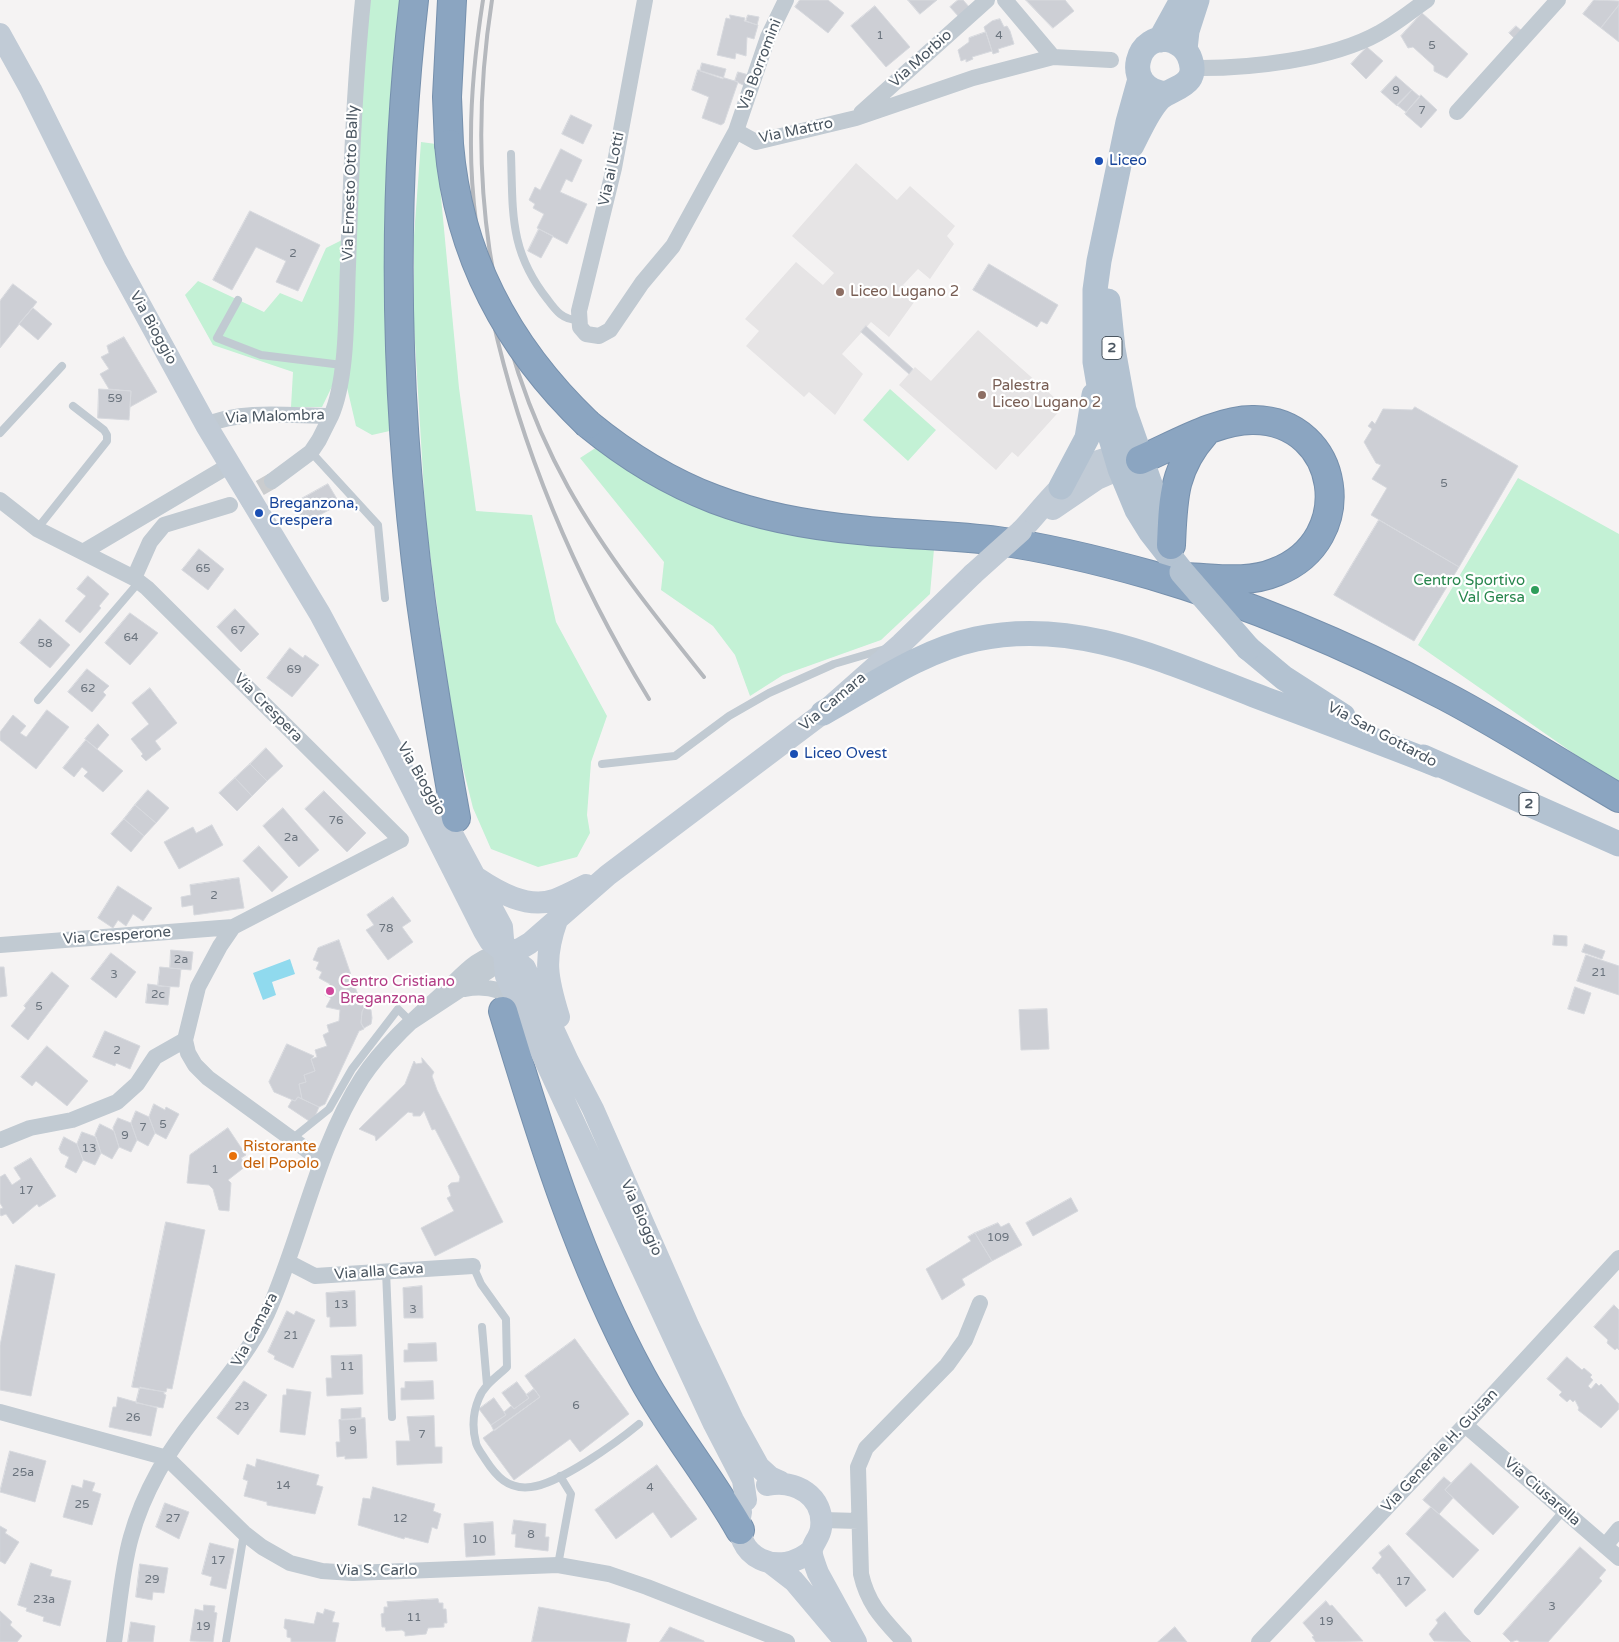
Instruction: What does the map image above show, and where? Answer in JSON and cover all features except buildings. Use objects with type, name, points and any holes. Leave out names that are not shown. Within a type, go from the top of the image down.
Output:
[{"type":"highway","points":[[414,0],[405,103],[402,180],[401,323],[404,411],[411,510],[421,601],[456,818]]},
{"type":"highway","points":[[452,0],[447,97],[449,144],[454,187],[464,231],[489,293],[511,333],[538,372],[588,424],[655,473],[708,498],[753,513],[807,524],[857,530],[998,541],[1106,563],[1254,609],[1383,666],[1448,698],[1619,798]]},
{"type":"highway","points":[[1125,462],[1236,422],[1254,420],[1278,424],[1298,434],[1320,458],[1328,478],[1330,502],[1325,526],[1306,554],[1276,573],[1248,579],[1152,576]]},
{"type":"highway","points":[[1171,545],[1174,493],[1178,477],[1186,458],[1206,432]]},
{"type":"highway","points":[[511,1006],[542,1141],[590,1269],[643,1378],[740,1530]]},
{"type":"main road","name":"Via San Gottardo","points":[[1182,0],[1145,61],[1128,122],[1094,290],[1095,362],[1104,415],[1125,462],[1171,545],[1182,572]]},
{"type":"main road","points":[[1188,59],[1169,40],[1145,61],[1151,90],[1166,94],[1180,89],[1190,76],[1187,31],[1198,0]]},
{"type":"main road","name":"Via Bioggio","points":[[0,34],[31,90],[114,259],[206,425],[405,750],[502,926],[506,976],[511,1006],[743,1480],[746,1500],[739,1519],[740,1530]]},
{"type":"main road","name":"Via San Gottardo","points":[[1120,169],[1147,117],[1166,94]]},
{"type":"main road","name":"Via San Gottardo","points":[[1105,234],[1112,349],[1124,410],[1125,462],[1137,510],[1150,531],[1182,572],[1248,648],[1284,678],[1313,698],[1378,735],[1438,764],[1619,844]]},
{"type":"main road","points":[[1061,487],[1087,438],[1094,397],[1095,362]]},
{"type":"main road","name":"Via Camara","points":[[504,952],[516,935],[608,875],[823,713],[901,644],[973,574],[1021,531],[1076,471],[1091,462],[1125,462]]},
{"type":"main road","name":"Via Camara","points":[[1021,531],[1125,462]]},
{"type":"main road","name":"Via Bioggio","points":[[320,614],[390,744],[484,931],[490,941],[525,968],[564,1053],[593,1109],[688,1325],[733,1420],[759,1466],[770,1477],[781,1482],[793,1484],[808,1494],[819,1508],[822,1520]]},
{"type":"main road","points":[[823,713],[918,660],[948,648],[1008,634],[1058,634],[1106,641],[1158,658],[1438,764]]},
{"type":"main road","points":[[476,878],[506,895],[522,900],[552,901],[608,875]]},
{"type":"main road","name":"Via Camara","points":[[504,952],[520,949],[557,920],[608,875]]},
{"type":"main road","points":[[557,920],[548,948],[546,963],[548,977],[567,1040],[593,1109]]},
{"type":"main road","points":[[746,1500],[762,1487],[781,1482]]},
{"type":"main road","points":[[772,1564],[794,1562],[812,1550],[818,1541],[822,1520]]},
{"type":"main road","points":[[740,1530],[742,1539],[754,1555],[772,1564],[794,1580],[846,1642]]},
{"type":"main road","points":[[812,1550],[818,1573],[856,1642]]},
{"type":"street","name":"Via Ernesto Otto Bally","points":[[342,365],[356,77],[363,0]]},
{"type":"street","name":"Via ai Lotti","points":[[582,327],[614,168],[644,0]]},
{"type":"street","name":"Via Borromini","points":[[736,131],[768,37],[786,0]]},
{"type":"street","name":"Via Morbio","points":[[856,118],[987,0]]},
{"type":"street","points":[[1005,0],[1054,58]]},
{"type":"street","points":[[1188,59],[1258,65],[1321,54],[1379,33],[1427,0]]},
{"type":"street","points":[[1457,112],[1558,0]]},
{"type":"street","name":"Via Mattro","points":[[582,327],[599,336],[610,330],[642,283],[673,246],[736,131],[756,142],[856,118],[973,78],[1054,58],[1145,61]]},
{"type":"street","name":"Via Malombra","points":[[206,425],[218,420],[243,416],[331,416],[340,388],[342,365]]},
{"type":"street","points":[[272,481],[310,452],[319,440],[331,416]]},
{"type":"street","points":[[83,552],[230,465]]},
{"type":"street","name":"Via Crespera","points":[[0,500],[36,529],[136,580],[160,600],[400,840]]},
{"type":"street","points":[[136,580],[150,542],[164,525],[230,505]]},
{"type":"street","name":"Via Cresperone","points":[[0,945],[233,927],[400,840]]},
{"type":"street","name":"Via Cresperone","points":[[185,1040],[198,987],[216,952],[233,927]]},
{"type":"street","name":"Via Camara","points":[[411,1022],[496,966],[504,952]]},
{"type":"street","name":"Via Camara","points":[[114,1642],[130,1537],[158,1472],[194,1419],[236,1368],[266,1315],[288,1262],[322,1161],[343,1111],[363,1077],[411,1022],[483,957],[504,952]]},
{"type":"street","points":[[460,990],[475,987],[490,988],[505,993],[511,1006]]},
{"type":"street","points":[[0,1140],[30,1128],[72,1120],[117,1102],[137,1084],[155,1057],[185,1040],[188,1053],[195,1065],[208,1078],[293,1138],[322,1161]]},
{"type":"street","name":"Via Generale H. Guisan","points":[[1264,1640],[1619,1258]]},
{"type":"street","name":"Via alla Cava","points":[[288,1262],[315,1276],[473,1266]]},
{"type":"street","points":[[904,1642],[870,1603],[864,1588],[861,1574],[858,1467],[866,1448],[947,1365],[965,1340],[980,1303]]},
{"type":"street","name":"Via S. Carlo","points":[[0,1412],[167,1458],[244,1533],[290,1563],[322,1571],[397,1572],[558,1565],[609,1574],[787,1642]]},
{"type":"street","name":"Via Ciusarella","points":[[1465,1425],[1619,1558]]},
{"type":"street","points":[[822,1520],[859,1521]]},
{"type":"street","points":[[1605,1546],[1619,1529]]},
{"type":"lane","points":[[511,154],[513,215],[524,263],[558,312],[582,327]]},
{"type":"lane","points":[[238,300],[217,338],[261,355],[342,365]]},
{"type":"lane","points":[[0,433],[62,366]]},
{"type":"lane","points":[[36,529],[107,441],[107,435],[104,430],[74,406]]},
{"type":"lane","points":[[310,452],[378,526],[385,598]]},
{"type":"lane","points":[[38,700],[136,580]]},
{"type":"lane","points":[[602,764],[674,756],[729,716],[769,693],[834,664],[901,644]]},
{"type":"lane","points":[[293,1138],[330,1109],[352,1069],[398,1009],[411,1022]]},
{"type":"lane","points":[[473,1266],[481,1284],[506,1319],[507,1367],[488,1385],[479,1397],[473,1422],[476,1445],[496,1475],[507,1484],[529,1488],[549,1483],[624,1436],[639,1424]]},
{"type":"lane","points":[[386,1271],[392,1417]]},
{"type":"lane","points":[[482,1327],[488,1385]]},
{"type":"lane","points":[[558,1565],[570,1494],[560,1476]]},
{"type":"lane","points":[[1478,1610],[1564,1510]]},
{"type":"lane","points":[[226,1642],[244,1533]]},
{"type":"shaded area","name":"Liceo Lugano 2","points":[[856,163],[897,200],[910,186],[955,226],[947,236],[954,244],[930,279],[918,269],[903,285],[917,298],[889,337],[871,322],[842,354],[863,374],[835,415],[809,392],[804,397],[746,346],[759,331],[745,319],[796,262],[823,285],[834,273],[792,236]]},
{"type":"shaded area","name":"Palestra Liceo Lugano 2","points":[[978,330],[1064,406],[1018,457],[1012,452],[996,470],[899,385],[915,367],[931,381]]},
{"type":"green space","points":[[362,0],[402,0],[396,39],[389,290],[394,430],[372,435],[356,426],[342,366],[322,407],[291,407],[293,372],[213,345],[185,295],[198,281],[264,312],[280,293],[302,302],[326,248],[348,237]]},
{"type":"green space","points":[[421,142],[436,144],[459,388],[476,511],[532,515],[556,622],[607,716],[591,762],[587,815],[590,833],[577,857],[538,867],[491,849],[473,808],[454,732],[426,524],[414,326],[414,236]]},
{"type":"green space","points":[[890,389],[936,430],[908,461],[863,420]]},
{"type":"green space","points":[[597,447],[683,502],[788,532],[934,549],[930,594],[881,640],[783,675],[750,696],[735,655],[713,626],[661,590],[664,562],[580,458]]},
{"type":"green space","name":"Centro Sportivo Val Gersa","points":[[1518,478],[1619,534],[1619,785],[1418,645]]},
{"type":"water","points":[[290,959],[295,974],[272,982],[276,995],[263,1000],[253,973]]},
{"type":"tunnel","points":[[239,500],[272,481]]},
{"type":"railway","points":[[483,0],[473,85],[471,119],[472,181],[483,271],[504,367],[519,417],[554,514],[598,608],[649,699]]},
{"type":"railway","points":[[492,0],[484,62],[481,125],[483,188],[490,250],[501,311],[518,371],[540,430],[568,487],[598,537],[632,585],[704,677]]},
{"type":"place","name":"Liceo","points":[[1099,161]]},
{"type":"place","name":"Liceo Lugano 2","points":[[840,292]]},
{"type":"place","name":"Palestra Liceo Lugano 2","points":[[982,395]]},
{"type":"place","name":"Breganzona, Crespera","points":[[259,513]]},
{"type":"place","name":"Centro Sportivo Val Gersa","points":[[1535,590]]},
{"type":"place","name":"Liceo Ovest","points":[[794,754]]},
{"type":"place","name":"Centro Cristiano Breganzona","points":[[330,991]]},
{"type":"place","name":"Ristorante del Popolo","points":[[233,1156]]}]
